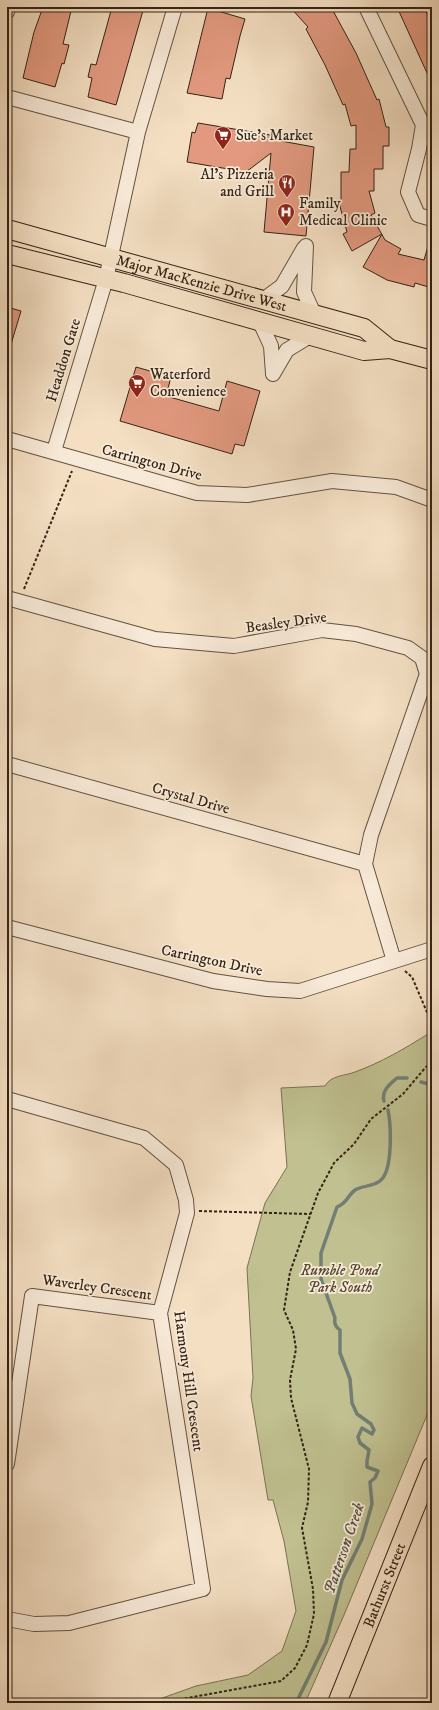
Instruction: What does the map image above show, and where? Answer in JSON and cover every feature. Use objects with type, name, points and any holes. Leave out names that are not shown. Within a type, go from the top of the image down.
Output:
[{"type":"main road","name":"Major MacKenzie Drive West","points":[[7,229],[364,328],[390,349]]},
{"type":"main road","name":"Major MacKenzie Drive West","points":[[7,254],[124,283],[364,351],[390,349],[432,360]]},
{"type":"main road","name":"Bathurst Street","points":[[337,1703],[432,1466]]},
{"type":"street","points":[[7,12],[8,7]]},
{"type":"street","name":"Headdon Gate","points":[[54,451],[106,279],[138,132],[176,7]]},
{"type":"street","points":[[366,7],[423,125],[419,149],[408,192],[418,215],[432,219]]},
{"type":"street","points":[[7,97],[138,132]]},
{"type":"street","points":[[263,300],[282,286],[306,246],[304,292],[314,314]]},
{"type":"street","points":[[260,322],[271,346],[273,374],[287,350],[310,336]]},
{"type":"street","name":"Carrington Drive","points":[[7,439],[54,451],[197,493],[247,495],[332,481],[396,486],[432,500]]},
{"type":"street","name":"Beasley Drive","points":[[13,599],[155,639],[234,646],[322,630],[356,634],[408,648],[422,658],[427,674],[371,835],[365,864],[394,961]]},
{"type":"street","name":"Crystal Drive","points":[[7,764],[365,864]]},
{"type":"street","name":"Carrington Drive","points":[[7,927],[213,981],[267,989],[300,991],[432,949]]},
{"type":"street","name":"Harmony Hill Crescent","points":[[7,1099],[144,1138],[176,1165],[186,1200],[187,1210],[160,1313],[203,1589],[69,1623],[34,1624],[7,1619]]},
{"type":"street","name":"Waverley Crescent","points":[[7,1464],[32,1296],[160,1313]]},
{"type":"path","points":[[13,599],[76,458]]},
{"type":"path","points":[[394,961],[412,977],[432,1024]]},
{"type":"path","points":[[160,1703],[281,1681],[295,1668],[307,1645],[314,1614],[313,1589],[302,1528],[308,1502],[309,1469],[291,1398],[290,1380],[296,1349],[293,1330],[284,1310],[290,1272],[318,1193],[334,1163],[354,1144],[371,1119],[392,1103],[432,1062]]},
{"type":"path","points":[[187,1210],[310,1214]]},
{"type":"green space","name":"Rumble Pond Park South","points":[[432,1033],[432,1403],[344,1615],[305,1703],[134,1703],[154,1701],[196,1686],[248,1675],[282,1651],[296,1611],[284,1541],[273,1500],[268,1500],[251,1396],[253,1378],[247,1268],[265,1203],[287,1167],[281,1088],[325,1086],[334,1078],[355,1072],[384,1060]]},
{"type":"building","points":[[43,7],[72,7],[63,44],[69,45],[64,64],[62,63],[55,87],[23,78],[34,32]]},
{"type":"building","points":[[112,7],[144,7],[116,105],[88,97],[92,78],[88,77],[91,64],[96,65]]},
{"type":"building","points":[[290,7],[331,7],[356,53],[377,100],[379,99],[386,127],[389,127],[389,146],[383,146],[383,169],[374,169],[374,191],[369,191],[375,213],[371,215],[382,234],[352,251],[343,234],[347,232],[339,203],[341,203],[341,172],[349,172],[350,149],[356,149],[356,125],[351,126],[345,104],[343,105],[325,65],[306,29],[308,27]]},
{"type":"building","points":[[397,7],[424,7],[432,25],[432,84]]},
{"type":"building","points":[[208,8],[245,19],[230,79],[226,78],[222,99],[187,93]]},
{"type":"building","points":[[198,123],[282,137],[281,141],[314,147],[306,236],[264,232],[271,153],[246,172],[187,162],[192,132],[195,133]]},
{"type":"building","points":[[382,234],[385,240],[401,249],[398,254],[424,260],[429,243],[432,243],[432,288],[415,283],[414,287],[387,280],[363,267]]},
{"type":"building","points":[[7,307],[21,311],[9,351],[7,351]]},
{"type":"building","points":[[136,367],[171,377],[166,396],[219,411],[227,381],[260,391],[244,446],[235,444],[232,454],[120,421]]},
{"type":"waterway","name":"Patterson Creek","points":[[384,1101],[383,1097],[389,1085],[397,1078],[407,1078]]},
{"type":"waterway","name":"Patterson Creek","points":[[421,1082],[432,1085]]},
{"type":"waterway","name":"Patterson Creek","points":[[296,1703],[326,1642],[342,1580],[362,1539],[372,1504],[370,1482],[375,1478],[378,1471],[367,1467],[369,1450],[360,1443],[358,1437],[362,1428],[372,1434],[374,1430],[371,1424],[357,1414],[352,1403],[350,1379],[340,1353],[340,1330],[335,1325],[335,1318],[321,1279],[321,1253],[337,1207],[343,1203],[355,1190],[378,1182],[385,1174],[388,1167],[390,1146],[388,1110]]},
{"type":"place","name":"Sue's Market","points":[[223,150]]},
{"type":"place","name":"Al's Pizzeria and Grill","points":[[287,198]]},
{"type":"place","name":"Family Medical Clinic","points":[[286,227]]},
{"type":"place","name":"Waterford Convenience","points":[[137,398]]}]
